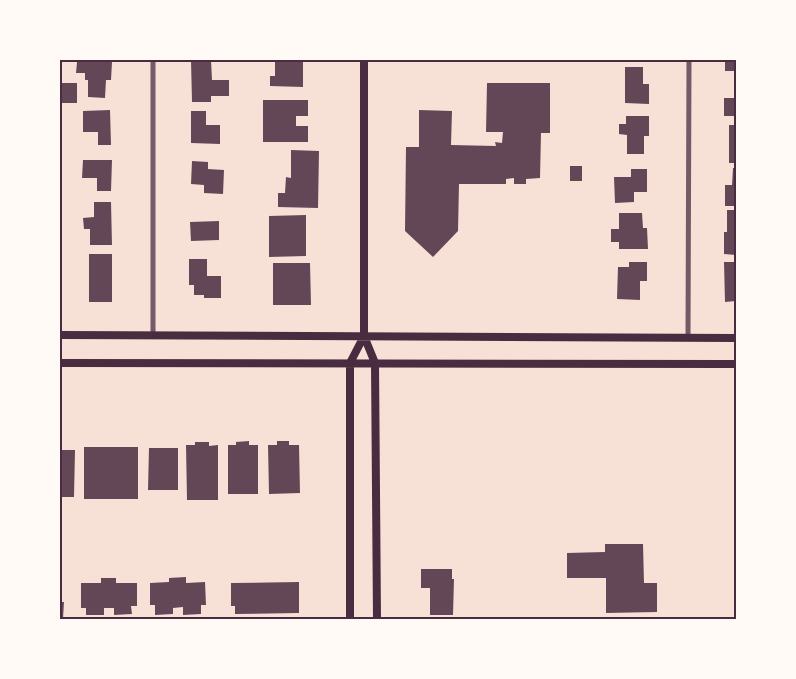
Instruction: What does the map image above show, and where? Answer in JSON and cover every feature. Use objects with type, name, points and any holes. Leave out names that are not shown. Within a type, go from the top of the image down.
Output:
[{"type":"main road","points":[[364,60],[364,336],[375,363],[377,619]]},
{"type":"main road","points":[[60,335],[736,338]]},
{"type":"main road","points":[[350,619],[350,363],[364,336]]},
{"type":"main road","points":[[60,363],[736,364]]},
{"type":"street","points":[[153,60],[153,336]]},
{"type":"street","points":[[688,337],[689,60]]},
{"type":"building","points":[[191,60],[211,60],[212,80],[229,80],[229,96],[211,96],[211,102],[192,102]]},
{"type":"building","points":[[275,60],[303,60],[303,87],[270,86],[270,76],[275,76]]},
{"type":"building","points":[[725,60],[736,60],[736,71],[725,71]]},
{"type":"building","points":[[77,62],[112,62],[111,80],[106,80],[105,98],[88,97],[88,80],[85,80],[85,73],[76,73]]},
{"type":"building","points":[[625,67],[643,67],[643,84],[649,84],[649,104],[625,103]]},
{"type":"building","points":[[60,83],[77,83],[77,103],[60,103]]},
{"type":"building","points":[[487,83],[550,83],[550,133],[541,133],[540,178],[526,179],[526,184],[514,184],[514,178],[506,179],[506,184],[459,184],[458,231],[433,257],[405,231],[406,147],[419,147],[419,110],[452,111],[451,145],[496,146],[495,142],[502,143],[503,132],[486,132]]},
{"type":"building","points":[[724,98],[736,98],[736,116],[724,116]]},
{"type":"building","points":[[263,100],[308,100],[308,116],[296,116],[296,126],[308,126],[308,142],[263,142]]},
{"type":"building","points":[[110,110],[111,145],[98,145],[98,132],[83,132],[83,111]]},
{"type":"building","points":[[191,111],[206,111],[206,125],[220,125],[220,144],[191,143]]},
{"type":"building","points":[[626,116],[649,116],[649,136],[644,136],[644,154],[627,154],[627,135],[619,134],[619,124],[626,124]]},
{"type":"building","points":[[729,125],[736,125],[736,163],[729,163]]},
{"type":"building","points":[[291,150],[319,151],[318,208],[278,207],[278,193],[285,193],[286,177],[291,178]]},
{"type":"building","points":[[83,160],[112,160],[111,191],[97,191],[97,178],[82,178]]},
{"type":"building","points":[[192,161],[208,162],[208,169],[224,170],[223,194],[204,193],[204,185],[191,184]]},
{"type":"building","points":[[570,166],[582,166],[582,181],[570,181]]},
{"type":"building","points":[[733,168],[736,168],[736,206],[725,206],[725,185],[732,185]]},
{"type":"building","points":[[631,169],[647,169],[647,192],[634,192],[634,202],[615,203],[614,177],[631,177]]},
{"type":"building","points":[[94,202],[111,202],[112,245],[90,245],[90,229],[84,229],[83,218],[94,217]]},
{"type":"building","points":[[727,210],[736,210],[736,255],[724,254]]},
{"type":"building","points":[[619,213],[642,213],[643,228],[647,228],[648,249],[619,249],[619,242],[611,242],[611,229],[619,229]]},
{"type":"building","points":[[306,215],[306,256],[269,257],[269,216]]},
{"type":"building","points":[[219,221],[219,240],[191,241],[190,222]]},
{"type":"building","points":[[89,254],[112,254],[112,302],[89,302]]},
{"type":"building","points":[[189,259],[207,259],[207,276],[221,276],[221,298],[204,298],[204,295],[194,295],[194,285],[189,285]]},
{"type":"building","points":[[629,262],[647,262],[647,281],[640,281],[640,300],[617,299],[618,267],[629,267]]},
{"type":"building","points":[[724,262],[736,262],[736,301],[725,302]]},
{"type":"building","points":[[273,263],[310,263],[311,305],[273,305]]},
{"type":"building","points":[[249,441],[249,445],[258,445],[258,494],[228,494],[228,445]]},
{"type":"building","points":[[277,441],[289,441],[289,445],[299,445],[300,493],[269,494],[268,445],[277,445]]},
{"type":"building","points":[[195,442],[209,442],[209,446],[218,445],[218,500],[187,500],[186,445],[195,445]]},
{"type":"building","points":[[84,447],[138,447],[138,499],[84,499]]},
{"type":"building","points":[[149,448],[178,448],[178,490],[148,490]]},
{"type":"building","points":[[60,450],[75,450],[74,497],[60,497]]},
{"type":"building","points":[[605,544],[643,544],[644,583],[657,583],[657,612],[606,613],[606,578],[567,578],[567,553],[605,552]]},
{"type":"building","points":[[421,569],[452,569],[452,579],[454,579],[453,615],[430,615],[430,588],[421,588]]},
{"type":"building","points":[[186,577],[186,583],[205,582],[206,605],[201,605],[201,614],[183,615],[183,607],[173,608],[173,614],[155,615],[155,605],[150,605],[150,583],[169,582],[169,578]]},
{"type":"building","points":[[101,578],[116,578],[116,583],[137,583],[137,606],[131,606],[132,614],[114,615],[114,608],[104,608],[104,615],[86,615],[86,608],[81,608],[81,583],[101,583]]},
{"type":"building","points":[[299,582],[299,613],[235,614],[235,606],[231,606],[231,583]]},
{"type":"building","points":[[60,602],[64,602],[63,619],[60,619]]}]
